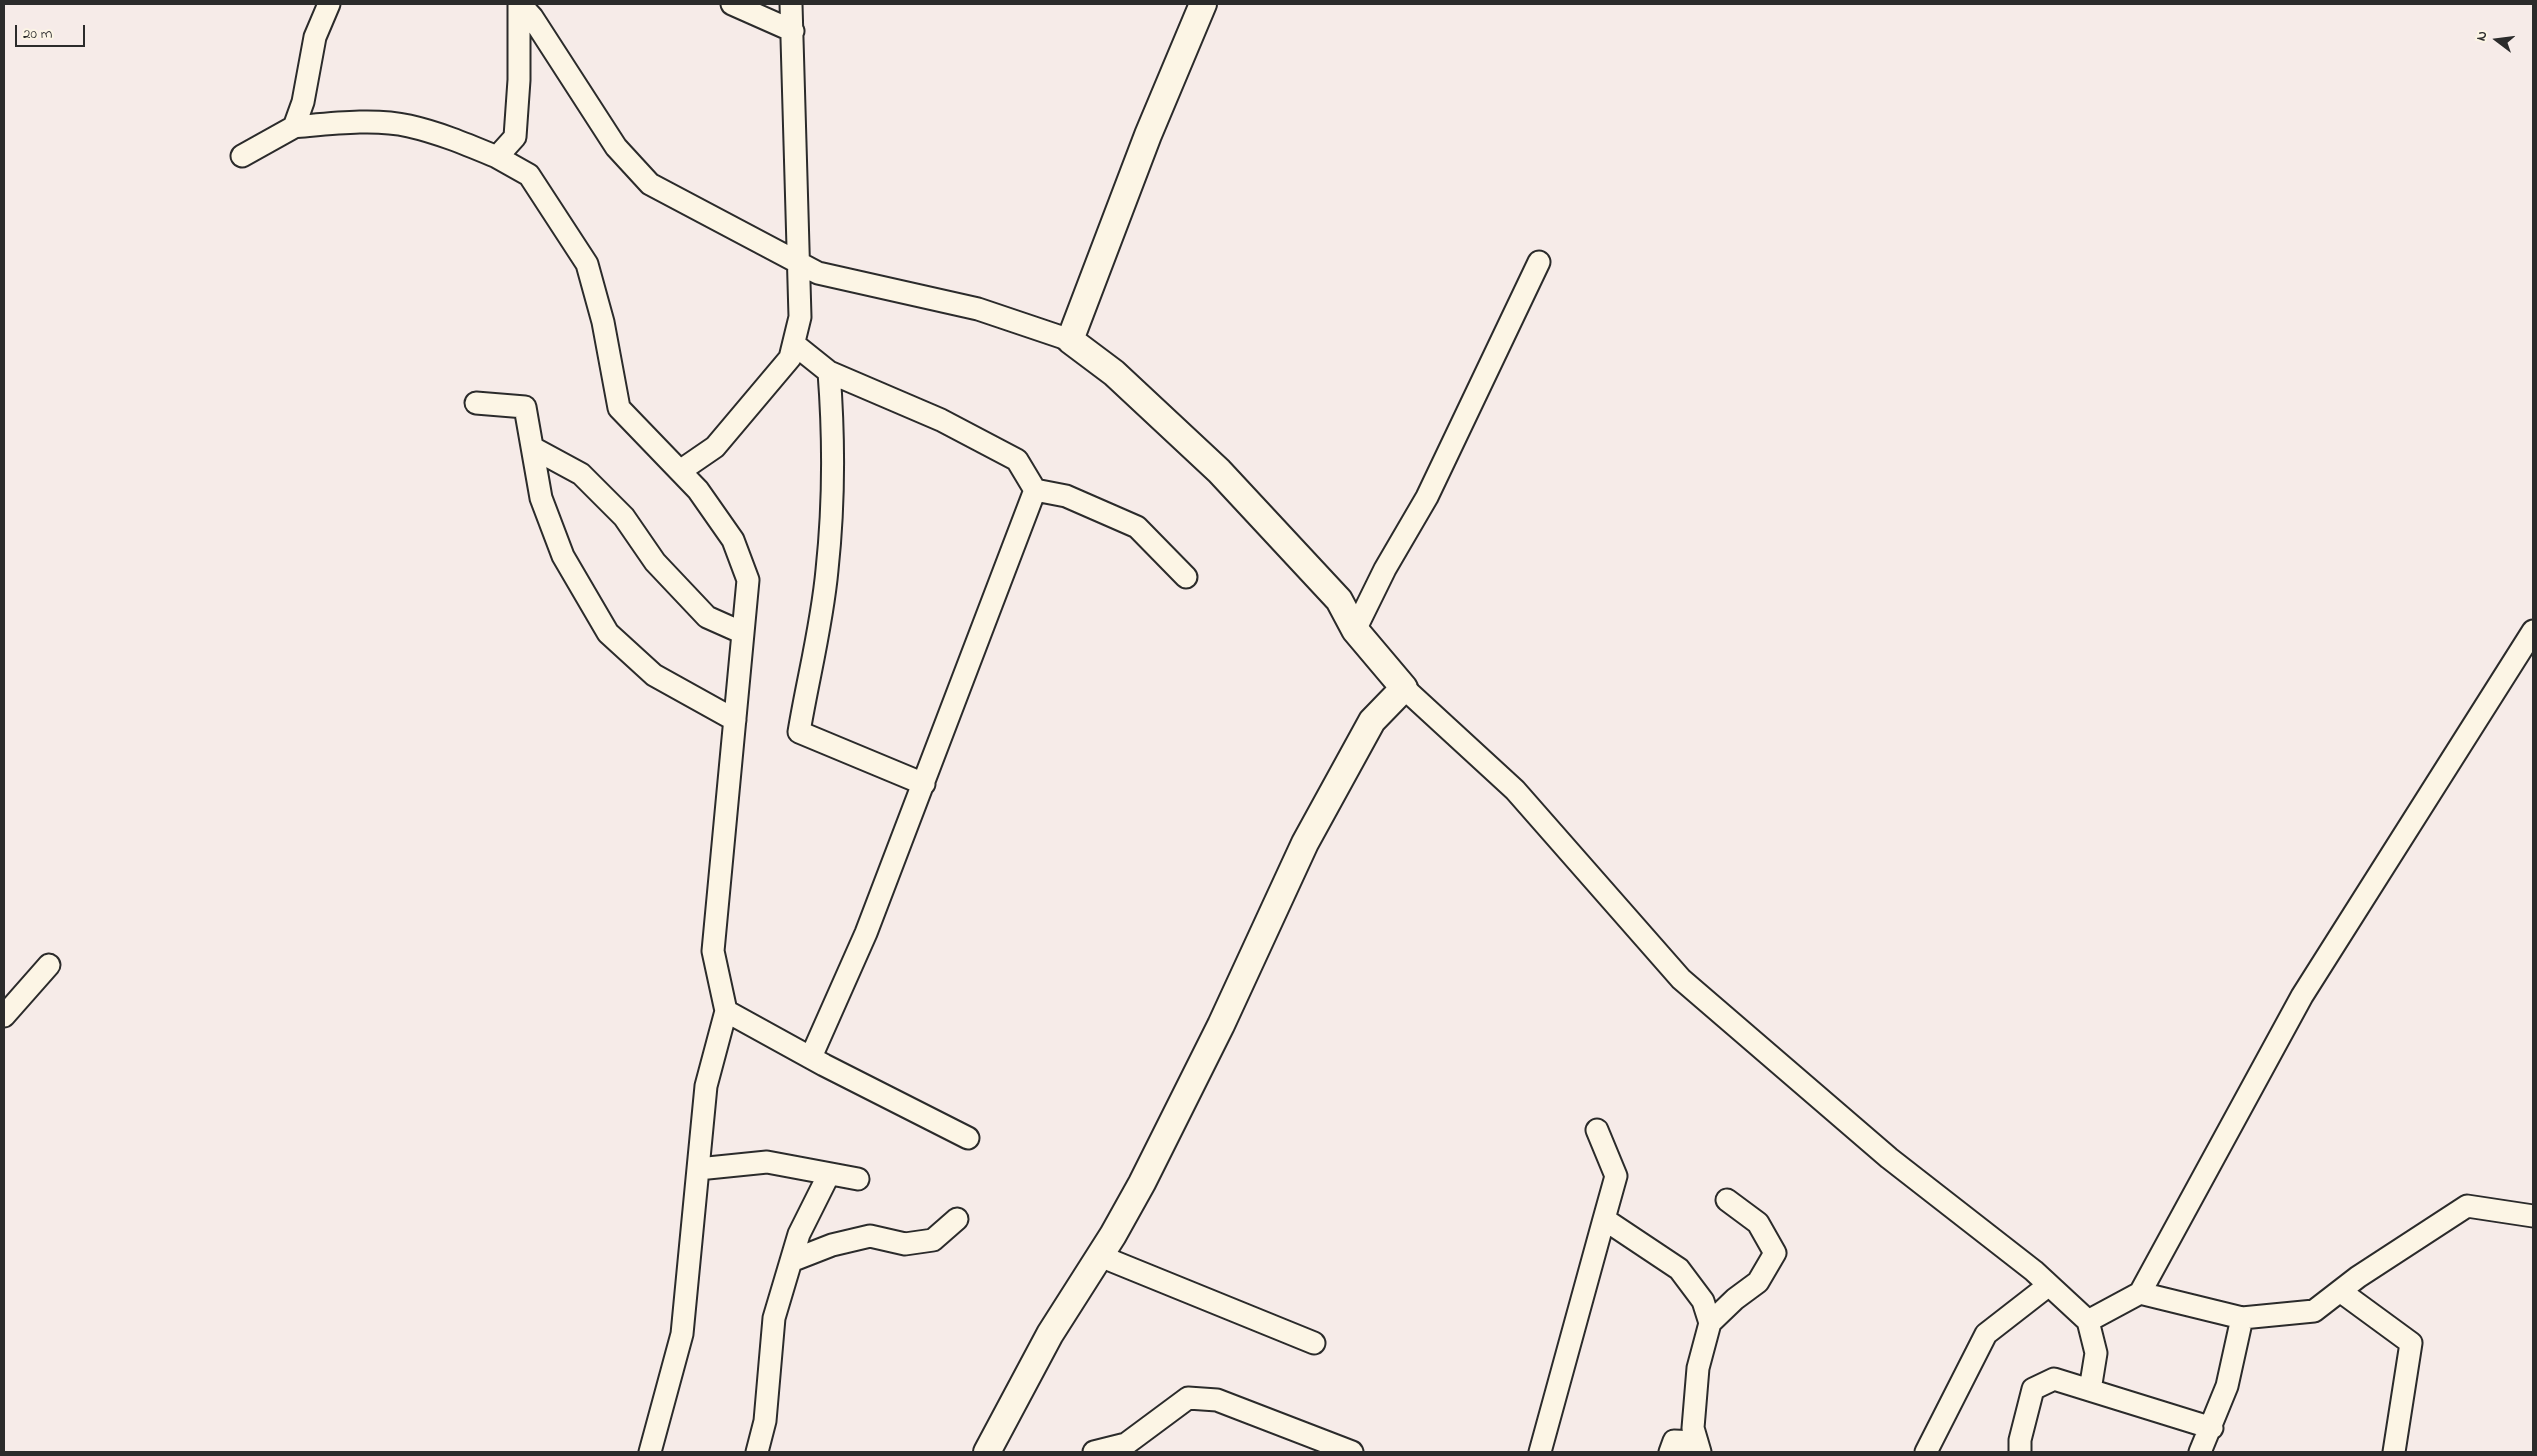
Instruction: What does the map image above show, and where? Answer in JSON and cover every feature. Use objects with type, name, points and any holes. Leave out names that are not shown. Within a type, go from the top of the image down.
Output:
[{"type":"street","points":[[294,128],[303,102],[314,37],[329,4]]},
{"type":"street","points":[[497,157],[515,137],[519,80],[520,4]]},
{"type":"street","points":[[520,4],[532,17],[616,147],[650,184],[818,273],[978,309],[1070,340],[1114,373],[1219,472],[1339,600],[1355,630],[1404,688],[1515,790],[1681,978],[1889,1158],[2049,1285],[2088,1321],[2096,1353],[2090,1390]]},
{"type":"street","points":[[732,4],[793,31]]},
{"type":"street","points":[[680,471],[715,447],[790,358],[794,344],[800,317],[791,4]]},
{"type":"street","points":[[1070,340],[1148,135],[1203,4]]},
{"type":"street","points":[[242,156],[294,128],[346,122],[408,126],[457,140],[497,157],[529,175],[587,264],[603,322],[619,408],[698,490],[733,540],[748,580],[712,952],[726,1011],[706,1086],[682,1334],[650,1452]]},
{"type":"street","points":[[1355,630],[1385,569],[1427,497],[1539,262]]},
{"type":"street","points":[[794,344],[829,372],[941,420],[1017,460],[1035,490],[1066,496],[1137,527],[1186,577]]},
{"type":"street","points":[[829,372],[832,409],[828,570],[799,732],[924,784]]},
{"type":"street","points":[[476,403],[526,407],[541,498],[563,556],[608,633],[654,675],[735,720]]},
{"type":"street","points":[[533,448],[581,474],[624,517],[655,562],[707,617],[743,633]]},
{"type":"street","points":[[811,1057],[866,933],[1035,490]]},
{"type":"street","points":[[2088,1321],[2140,1294],[2302,996],[2533,631]]},
{"type":"street","points":[[987,1452],[1050,1334],[1100,1256],[1142,1183],[1221,1025],[1305,843],[1372,721],[1404,688]]},
{"type":"street","points":[[4,1016],[49,965]]},
{"type":"street","points":[[726,1011],[968,1138]]},
{"type":"street","points":[[1540,1452],[1616,1176],[1597,1130]]},
{"type":"street","points":[[698,1169],[766,1162],[858,1179]]},
{"type":"street","points":[[757,1452],[765,1421],[774,1318],[799,1234],[829,1174]]},
{"type":"street","points":[[1670,1452],[1674,1441],[1698,1447],[1694,1428],[1698,1368],[1710,1323],[1735,1299],[1758,1282],[1775,1254],[1758,1223],[1727,1200]]},
{"type":"street","points":[[2140,1294],[2242,1318],[2314,1311],[2340,1291],[2467,1206],[2533,1216]]},
{"type":"street","points":[[791,1261],[832,1245],[870,1236],[905,1244],[933,1240],[958,1219]]},
{"type":"street","points":[[1604,1219],[1679,1269],[1703,1301],[1710,1323]]},
{"type":"street","points":[[1100,1256],[1314,1343]]},
{"type":"street","points":[[1926,1452],[1986,1334],[2049,1285]]},
{"type":"street","points":[[2340,1291],[2411,1343],[2394,1452]]},
{"type":"street","points":[[2200,1452],[2212,1428],[2227,1386],[2242,1318]]},
{"type":"street","points":[[2020,1452],[2020,1440],[2033,1389],[2054,1378],[2212,1428]]},
{"type":"street","points":[[1094,1452],[1126,1444],[1133,1445],[1188,1398],[1217,1400],[1352,1452]]}]
